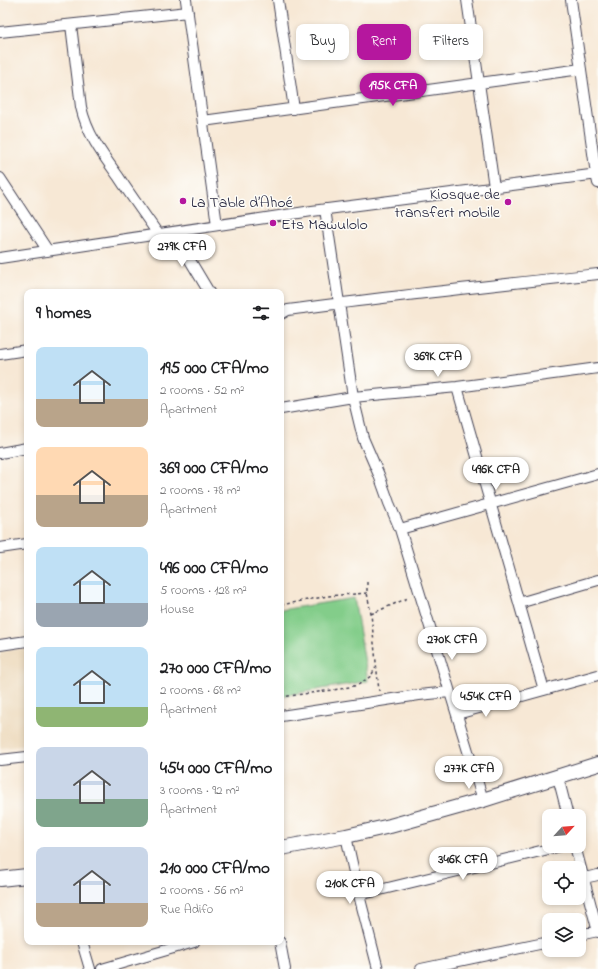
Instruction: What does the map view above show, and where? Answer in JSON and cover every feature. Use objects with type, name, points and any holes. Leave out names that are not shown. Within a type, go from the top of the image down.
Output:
[{"type":"street","points":[[186,0],[217,225]]},
{"type":"street","points":[[278,0],[294,109]]},
{"type":"street","points":[[467,0],[494,187]]},
{"type":"street","points":[[0,258],[48,252],[325,209],[494,187],[597,177],[571,0]]},
{"type":"street","points":[[0,32],[188,12]]},
{"type":"street","points":[[71,25],[81,107],[87,128],[97,146],[158,234]]},
{"type":"street","points":[[203,121],[581,69]]},
{"type":"street","points":[[0,178],[48,252]]},
{"type":"street","points":[[325,209],[353,397],[363,438],[379,475],[388,503],[400,529],[483,800]]},
{"type":"street","points":[[173,232],[207,289]]},
{"type":"street","points":[[284,312],[288,310],[498,284],[598,274]]},
{"type":"street","points":[[0,354],[24,350]]},
{"type":"street","points":[[284,408],[353,397],[457,387],[598,368]]},
{"type":"street","points":[[457,387],[544,690]]},
{"type":"street","points":[[0,453],[24,449]]},
{"type":"street","points":[[400,529],[598,474]]},
{"type":"street","points":[[0,548],[24,544]]},
{"type":"street","points":[[519,603],[598,580]]},
{"type":"street","points":[[0,645],[24,641]]},
{"type":"street","points":[[457,714],[598,675]]},
{"type":"street","points":[[284,716],[419,695],[450,692]]},
{"type":"street","points":[[0,760],[24,757]]},
{"type":"street","points":[[284,847],[390,826],[483,800],[598,764]]},
{"type":"street","points":[[558,777],[566,809]]},
{"type":"street","points":[[346,836],[378,969]]},
{"type":"street","points":[[359,895],[542,851]]},
{"type":"street","points":[[586,877],[598,874]]},
{"type":"street","points":[[0,879],[24,876]]},
{"type":"street","points":[[586,886],[598,932],[586,935]]},
{"type":"street","points":[[421,969],[542,943]]},
{"type":"street","points":[[83,945],[90,969]]},
{"type":"street","points":[[102,969],[184,945]]},
{"type":"street","points":[[281,945],[285,969]]},
{"type":"path","points":[[366,582],[372,614],[379,702]]},
{"type":"path","points":[[284,604],[328,596],[367,593]]},
{"type":"path","points":[[372,614],[408,598]]},
{"type":"path","points":[[284,697],[358,685],[370,676],[377,666]]},
{"type":"shaded area","points":[[24,648],[24,745],[0,748],[0,652]]},
{"type":"green space","points":[[354,598],[368,681],[284,695],[284,610]]},
{"type":"place","name":"La Table d’Ahoé","points":[[183,201]]},
{"type":"place","name":"Kiosque de transfert mobile","points":[[508,202]]},
{"type":"place","name":"Ets Mawulolo","points":[[273,223]]}]
